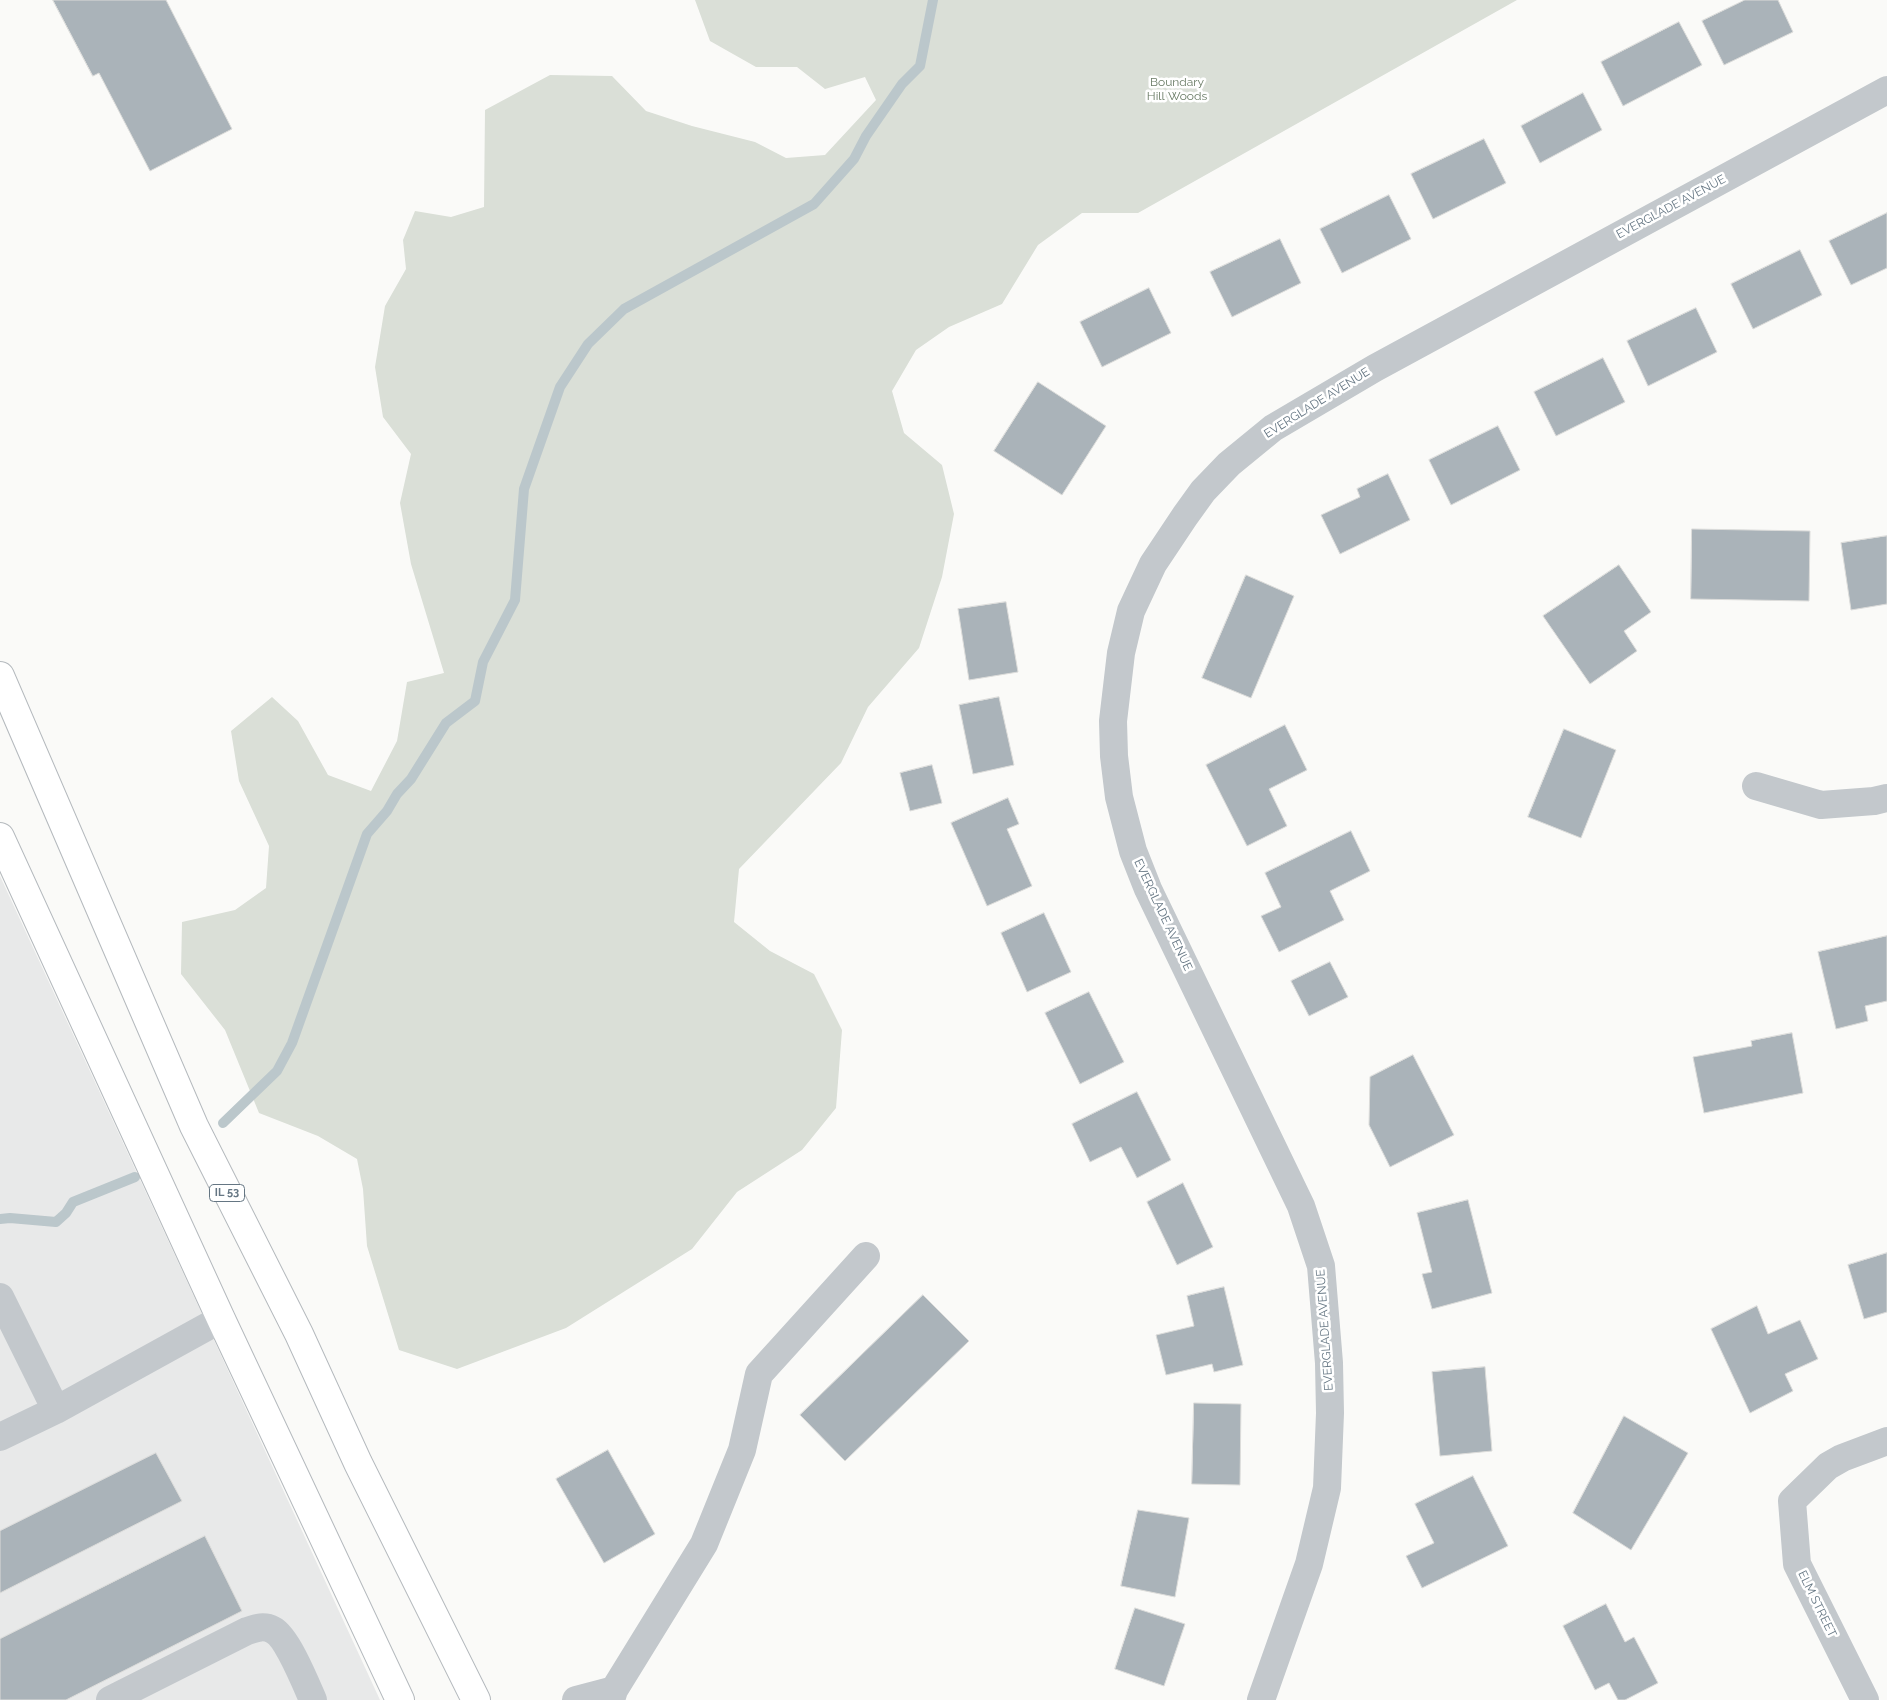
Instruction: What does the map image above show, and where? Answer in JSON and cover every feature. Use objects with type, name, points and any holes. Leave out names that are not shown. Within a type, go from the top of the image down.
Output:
[{"type":"main road","name":"IL 53","points":[[0,676],[194,1126],[299,1334],[358,1463],[476,1700]]},
{"type":"main road","points":[[0,837],[221,1319],[400,1700]]},
{"type":"street","name":"EVERGLADE AVENUE","points":[[1261,1700],[1309,1564],[1327,1488],[1330,1413],[1329,1363],[1321,1266],[1301,1206],[1148,889],[1133,851],[1119,797],[1114,756],[1113,721],[1120,653],[1131,610],[1153,564],[1184,516],[1229,464],[1273,428],[1374,368],[1887,90]]},
{"type":"street","points":[[1756,786],[1821,805],[1874,801],[1887,798]]},
{"type":"street","points":[[576,1700],[612,1695],[704,1544],[742,1450],[759,1374],[866,1256]]},
{"type":"street","points":[[0,1297],[56,1410]]},
{"type":"street","points":[[0,1437],[56,1410],[221,1319]]},
{"type":"street","name":"ELM STREET","points":[[1865,1700],[1797,1564],[1792,1501],[1828,1466],[1842,1458],[1887,1441]]},
{"type":"street","points":[[110,1700],[260,1626],[274,1630],[284,1640],[313,1700]]},
{"type":"shaded area","points":[[0,876],[380,1700],[0,1700]]},
{"type":"green space","name":"Boundary Hill Woods","points":[[695,0],[1517,0],[1138,213],[1082,213],[1038,245],[1002,304],[949,327],[916,350],[892,391],[904,433],[942,465],[954,514],[942,577],[919,648],[868,707],[841,763],[739,869],[734,922],[770,951],[814,974],[842,1030],[836,1108],[802,1150],[737,1192],[692,1249],[566,1328],[457,1369],[399,1350],[367,1246],[363,1189],[357,1159],[318,1136],[259,1113],[225,1030],[181,974],[182,922],[235,910],[266,888],[269,846],[239,781],[231,731],[272,697],[298,721],[328,775],[371,791],[397,741],[407,682],[444,673],[411,564],[400,503],[411,454],[383,417],[375,367],[385,306],[406,269],[403,240],[415,211],[451,217],[484,207],[485,110],[550,75],[612,76],[646,111],[692,126],[755,142],[786,158],[825,155],[876,100],[865,77],[825,89],[797,67],[756,67],[710,41]]},
{"type":"building","points":[[53,0],[166,0],[232,129],[150,171],[99,73],[93,76]]},
{"type":"building","points":[[1745,0],[1778,0],[1793,32],[1724,65],[1702,21]]},
{"type":"building","points":[[1679,22],[1702,65],[1623,106],[1601,62]]},
{"type":"building","points":[[1583,93],[1602,130],[1540,163],[1521,126]]},
{"type":"building","points":[[1484,139],[1506,183],[1433,219],[1411,174]]},
{"type":"building","points":[[1389,195],[1411,239],[1342,273],[1320,229]]},
{"type":"building","points":[[1887,213],[1887,268],[1851,285],[1829,241]]},
{"type":"building","points":[[1280,239],[1301,283],[1232,317],[1210,272]]},
{"type":"building","points":[[1800,250],[1822,295],[1753,329],[1731,284]]},
{"type":"building","points":[[1149,288],[1171,333],[1102,367],[1080,322]]},
{"type":"building","points":[[1696,308],[1717,352],[1648,386],[1627,341]]},
{"type":"building","points":[[1603,358],[1625,402],[1556,436],[1534,392]]},
{"type":"building","points":[[1038,382],[1106,426],[1062,495],[994,451]]},
{"type":"building","points":[[1498,426],[1520,470],[1451,505],[1429,460]]},
{"type":"building","points":[[1388,474],[1410,520],[1340,554],[1321,515],[1360,497],[1357,489]]},
{"type":"building","points":[[1692,529],[1810,531],[1809,601],[1691,599]]},
{"type":"building","points":[[1887,536],[1887,604],[1851,610],[1841,543]]},
{"type":"building","points":[[1619,565],[1651,612],[1624,631],[1637,651],[1590,684],[1543,616]]},
{"type":"building","points":[[1246,575],[1294,596],[1251,698],[1202,678]]},
{"type":"building","points":[[1006,602],[1018,672],[969,680],[958,609]]},
{"type":"building","points":[[999,697],[1014,765],[973,774],[959,705]]},
{"type":"building","points":[[1285,725],[1307,770],[1269,789],[1287,826],[1247,846],[1206,765]]},
{"type":"building","points":[[1564,729],[1616,750],[1581,838],[1528,817]]},
{"type":"building","points":[[932,765],[942,803],[910,811],[900,773]]},
{"type":"building","points":[[1008,798],[1019,824],[1007,829],[1032,886],[987,906],[951,823]]},
{"type":"building","points":[[1351,831],[1370,871],[1330,891],[1344,920],[1279,952],[1261,916],[1281,907],[1265,873]]},
{"type":"building","points":[[1044,913],[1071,972],[1027,992],[1001,933]]},
{"type":"building","points":[[1887,936],[1887,1001],[1865,1006],[1868,1021],[1836,1029],[1818,952]]},
{"type":"building","points":[[1330,962],[1348,997],[1309,1016],[1291,981]]},
{"type":"building","points":[[1089,992],[1124,1062],[1080,1084],[1045,1013]]},
{"type":"building","points":[[1792,1033],[1803,1093],[1704,1113],[1693,1057],[1752,1046],[1751,1041]]},
{"type":"building","points":[[1413,1055],[1454,1135],[1390,1167],[1369,1125],[1370,1077]]},
{"type":"building","points":[[1137,1092],[1171,1160],[1137,1178],[1121,1147],[1090,1162],[1072,1124]]},
{"type":"building","points":[[1183,1183],[1213,1247],[1177,1265],[1147,1202]]},
{"type":"building","points":[[1468,1200],[1492,1293],[1432,1309],[1422,1274],[1432,1272],[1417,1213]]},
{"type":"building","points":[[1887,1253],[1887,1312],[1864,1319],[1848,1265]]},
{"type":"building","points":[[1224,1287],[1243,1365],[1214,1372],[1212,1364],[1166,1375],[1156,1335],[1194,1326],[1187,1296]]},
{"type":"building","points":[[923,1295],[969,1341],[845,1461],[800,1415]]},
{"type":"building","points":[[1757,1306],[1768,1334],[1800,1320],[1818,1359],[1785,1374],[1793,1391],[1750,1413],[1711,1329]]},
{"type":"building","points":[[1485,1367],[1492,1451],[1440,1456],[1432,1372]]},
{"type":"building","points":[[1194,1403],[1241,1404],[1240,1485],[1192,1484]]},
{"type":"building","points":[[1624,1416],[1688,1453],[1631,1550],[1573,1513]]},
{"type":"building","points":[[608,1450],[655,1534],[604,1563],[556,1479]]},
{"type":"building","points":[[156,1453],[182,1501],[0,1593],[0,1531]]},
{"type":"building","points":[[1473,1476],[1508,1546],[1422,1588],[1406,1556],[1434,1543],[1415,1504]]},
{"type":"building","points":[[1138,1510],[1189,1518],[1175,1597],[1121,1586]]},
{"type":"building","points":[[205,1536],[242,1611],[66,1700],[0,1700],[0,1639]]},
{"type":"building","points":[[1606,1604],[1625,1642],[1634,1637],[1658,1683],[1625,1700],[1618,1700],[1609,1683],[1595,1690],[1563,1626]]},
{"type":"building","points":[[1135,1608],[1185,1624],[1164,1686],[1115,1669]]},
{"type":"waterway","points":[[223,1123],[277,1071],[292,1043],[367,834],[387,811],[397,794],[411,779],[446,723],[475,701],[483,662],[515,600],[524,489],[560,387],[588,344],[624,309],[814,204],[854,159],[866,136],[902,84],[920,66],[933,0]]},
{"type":"waterway","points":[[0,1219],[10,1218],[56,1222],[66,1213],[73,1202],[135,1177]]}]
